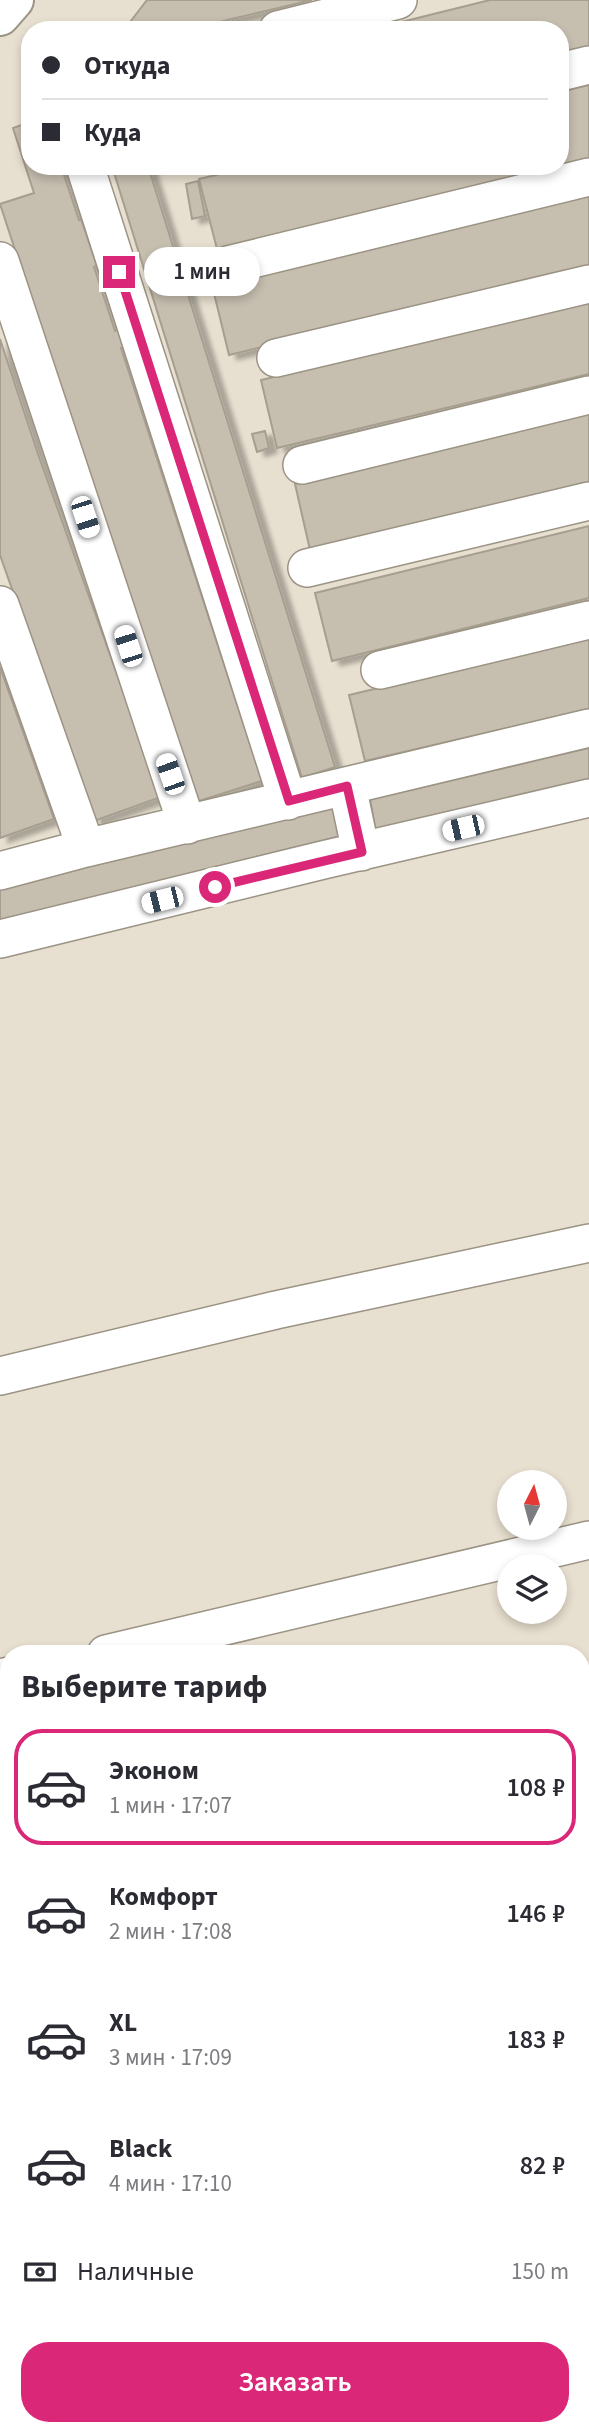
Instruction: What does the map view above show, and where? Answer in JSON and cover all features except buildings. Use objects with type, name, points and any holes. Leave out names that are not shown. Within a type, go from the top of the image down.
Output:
[{"type":"highway","points":[[0,16],[14,0]]},
{"type":"lane","points":[[314,21],[398,0]]},
{"type":"lane","points":[[569,70],[589,65]]},
{"type":"lane","points":[[88,175],[289,801]]},
{"type":"lane","points":[[228,265],[589,177]]},
{"type":"lane","points":[[0,261],[187,825]]},
{"type":"lane","points":[[276,358],[589,284]]},
{"type":"lane","points":[[302,464],[589,395]]},
{"type":"lane","points":[[307,568],[589,501]]},
{"type":"lane","points":[[0,605],[86,848]]},
{"type":"lane","points":[[380,670],[589,620]]},
{"type":"lane","points":[[0,871],[589,728]]},
{"type":"lane","points":[[347,786],[362,852]]},
{"type":"lane","points":[[0,939],[589,799]]},
{"type":"lane","points":[[0,1376],[276,1310],[589,1243]]},
{"type":"lane","points":[[144,1645],[589,1540]]},
{"type":"route","points":[[119,272],[289,801],[347,786],[362,852],[215,887]]}]
